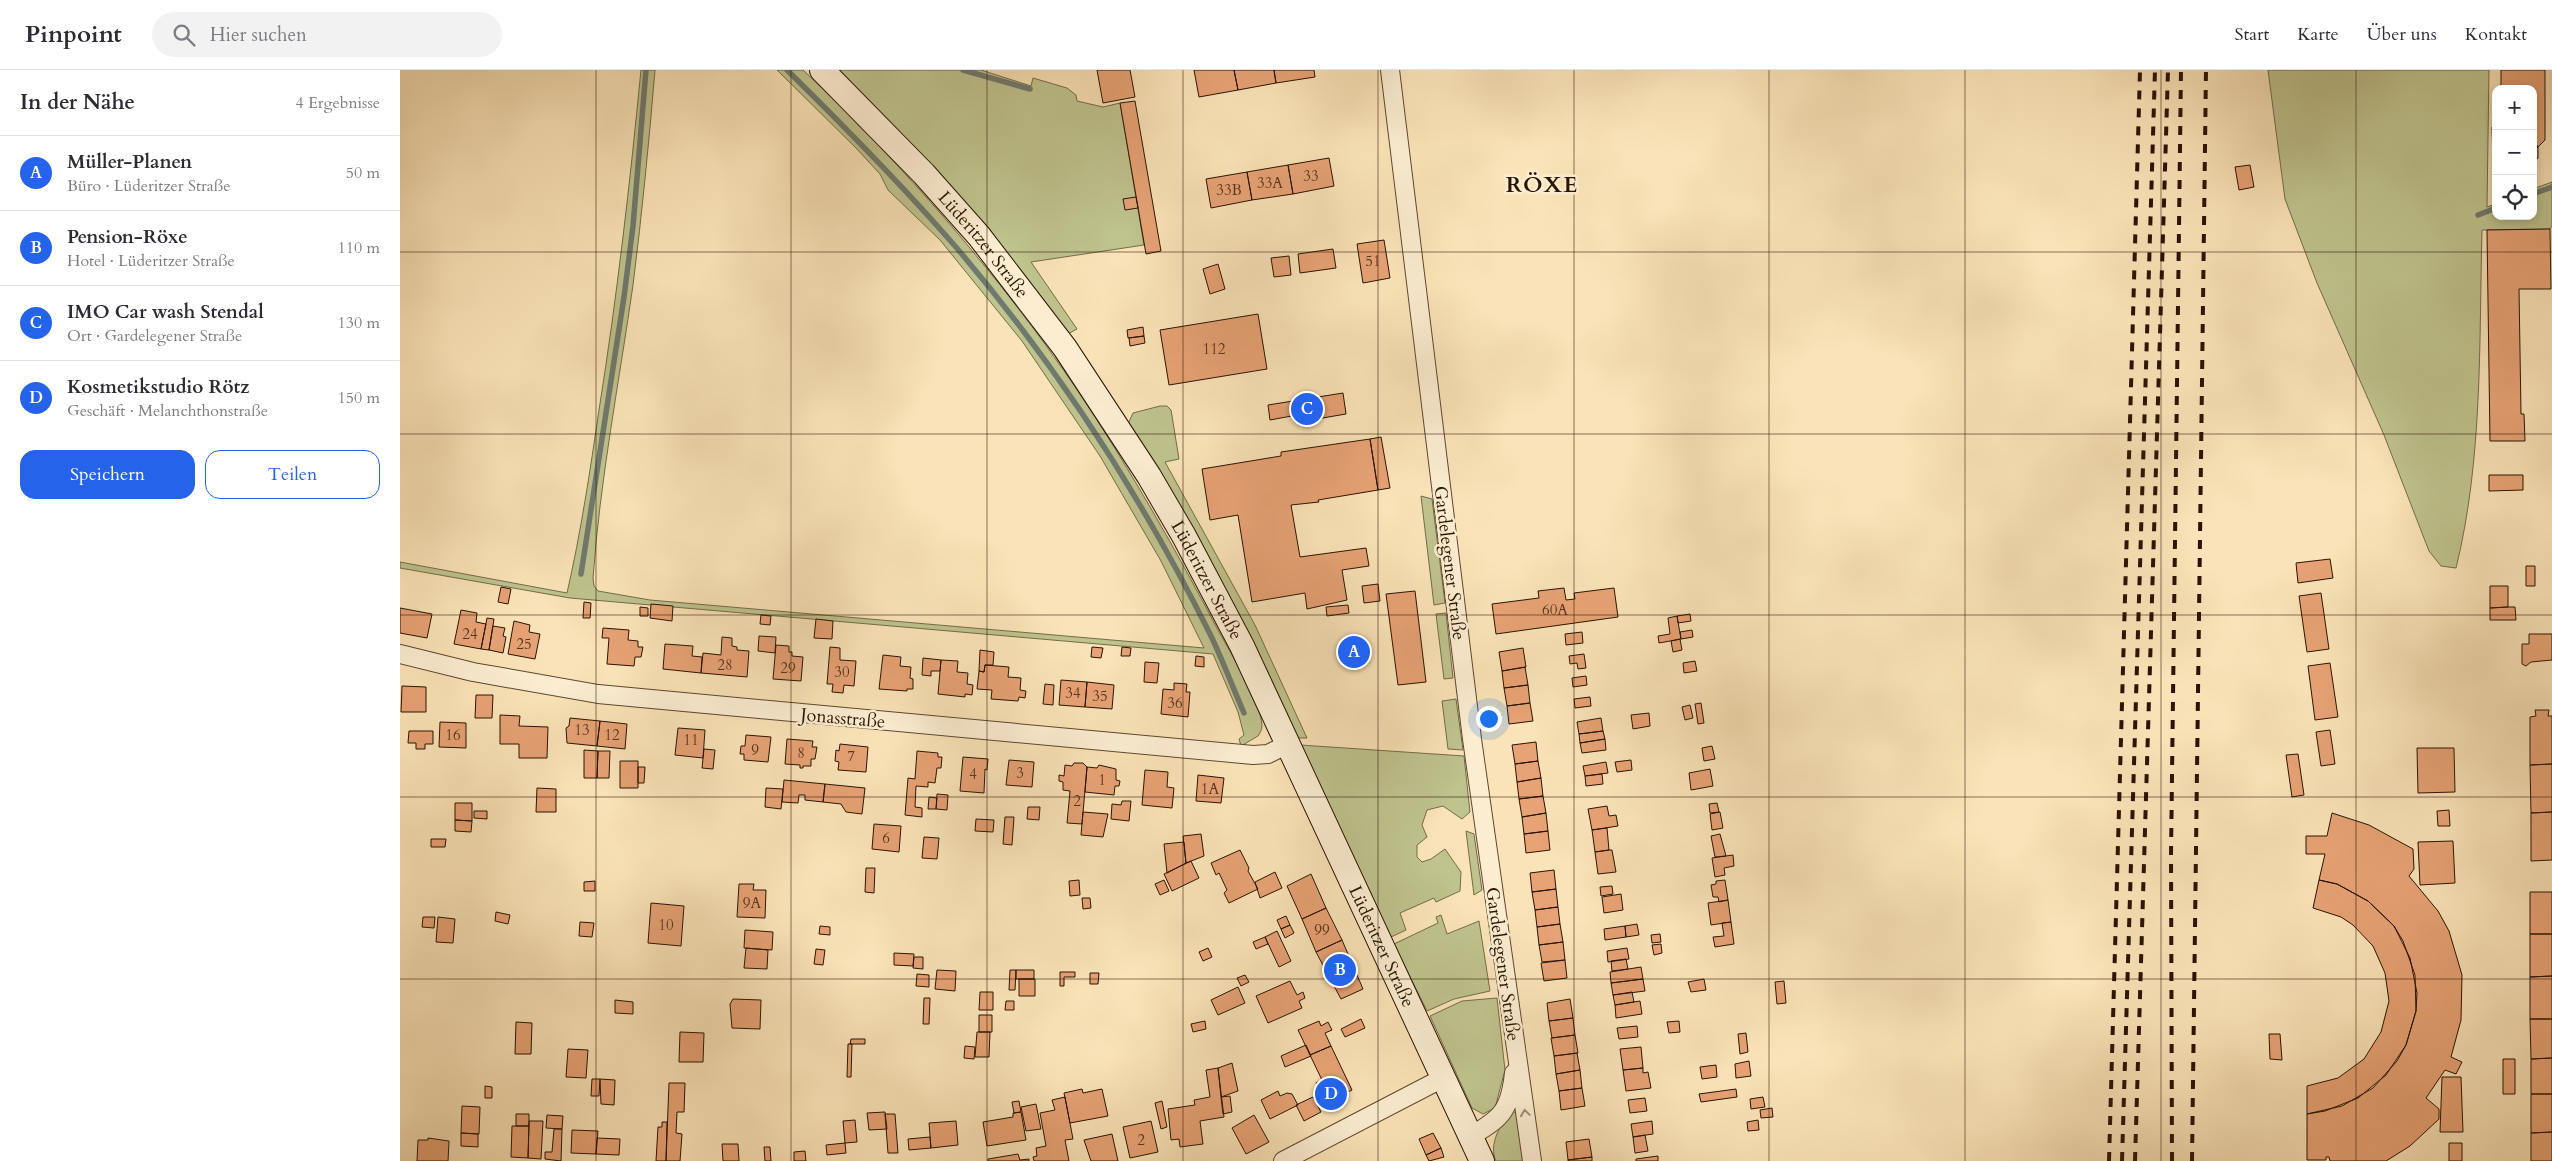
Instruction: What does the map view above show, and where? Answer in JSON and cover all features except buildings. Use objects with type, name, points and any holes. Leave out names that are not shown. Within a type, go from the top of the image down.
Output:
[{"type":"main road","name":"Lüderitzer Straße","points":[[822,70],[924,174],[979,236],[1064,348],[1100,399],[1149,476],[1201,566],[1242,646],[1482,1161]]},
{"type":"street","name":"Gardelegener Straße","points":[[1390,70],[1470,720],[1532,1161]]},
{"type":"street","name":"Jonasstraße","points":[[400,654],[538,685],[627,697],[1253,755],[1268,754],[1288,744]]},
{"type":"street","name":"Gardelegener Straße","points":[[1470,1136],[1500,1117],[1510,1097],[1516,1055]]},
{"type":"street","points":[[1283,1161],[1443,1078]]},
{"type":"green space","points":[[641,70],[655,70],[633,285],[605,468],[596,541],[593,578],[594,586],[598,591],[650,600],[1204,648],[1161,561],[1100,456],[1022,341],[940,240],[888,190],[880,174],[856,148],[777,70],[803,70],[878,145],[949,223],[1016,306],[1078,391],[1152,510],[1245,678],[1260,716],[1262,727],[1258,736],[1241,746],[1239,739],[1244,735],[1238,712],[1213,654],[570,598],[400,568],[400,562],[567,593],[585,502],[612,325]]},
{"type":"green space","points":[[839,70],[981,70],[1031,86],[1033,78],[1067,88],[1076,95],[1077,101],[1103,107],[1120,103],[1144,245],[1031,262],[1077,329],[1066,335],[900,133]]},
{"type":"green space","points":[[2268,70],[2489,70],[2487,207],[2492,205],[2492,220],[2537,220],[2537,188],[2552,182],[2552,226],[2550,229],[2482,230],[2480,357],[2475,443],[2465,527],[2456,568],[2441,566],[2429,551],[2384,435],[2317,283],[2285,199]]},
{"type":"green space","points":[[1167,406],[1171,410],[1179,459],[1165,462],[1255,625],[1307,738],[1298,738],[1250,635],[1128,424],[1133,413]]},
{"type":"green space","points":[[1421,496],[1432,499],[1445,603],[1434,605]]},
{"type":"green space","points":[[1446,613],[1453,678],[1444,679],[1436,614]]},
{"type":"green space","points":[[1456,699],[1463,750],[1448,749],[1442,701]]},
{"type":"green space","points":[[1300,745],[1464,756],[1470,812],[1462,819],[1443,806],[1427,810],[1422,825],[1427,837],[1417,845],[1417,857],[1422,862],[1431,859],[1445,849],[1461,872],[1460,891],[1436,902],[1434,898],[1400,913],[1406,930],[1391,937]]},
{"type":"green space","points":[[1466,831],[1474,834],[1482,890],[1474,895]]},
{"type":"green space","points":[[1441,915],[1447,934],[1479,921],[1490,991],[1454,999],[1427,1011],[1394,944],[1438,923],[1436,917]]},
{"type":"green space","points":[[1497,998],[1505,1070],[1495,1108],[1483,1114],[1472,1108],[1430,1016],[1462,1001]]},
{"type":"green space","points":[[1512,1111],[1518,1114],[1524,1161],[1496,1161],[1494,1148],[1497,1134]]},
{"type":"waterway","points":[[581,574],[624,297],[633,226],[646,70]]},
{"type":"waterway","points":[[787,70],[915,201],[955,246],[1028,337],[1095,433],[1156,533],[1211,636],[1244,713]]},
{"type":"waterway","points":[[963,70],[1030,89]]},
{"type":"waterway","points":[[2537,193],[2552,187]]},
{"type":"waterway","points":[[2478,215],[2492,210]]},
{"type":"railway","points":[[2109,1161],[2140,70]]},
{"type":"railway","points":[[2122,1161],[2155,70]]},
{"type":"railway","points":[[2135,1161],[2168,70]]},
{"type":"railway","points":[[2172,1161],[2171,855],[2181,70]]},
{"type":"railway","points":[[2192,1161],[2206,70]]},
{"type":"place","name":"IMO Car wash Stendal","points":[[1307,409]]},
{"type":"place","name":"Müller-Planen","points":[[1354,652]]},
{"type":"place","name":"Pension-Röxe","points":[[1340,970]]},
{"type":"place","name":"Kosmetikstudio Rötz","points":[[1331,1094]]},
{"type":"district","name":"RÖXE","points":[[1542,184]]}]
